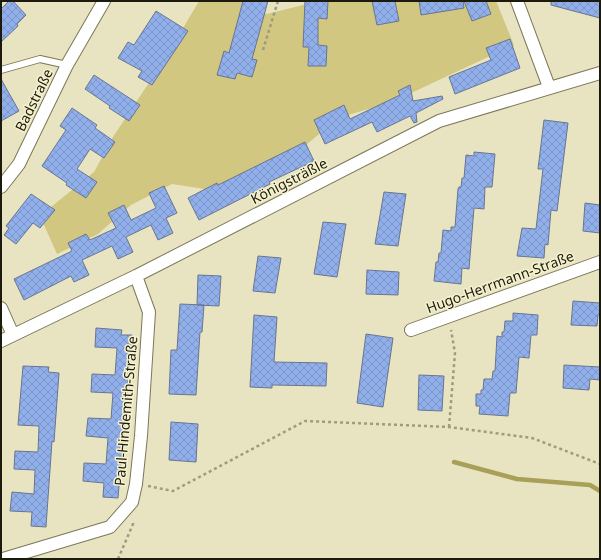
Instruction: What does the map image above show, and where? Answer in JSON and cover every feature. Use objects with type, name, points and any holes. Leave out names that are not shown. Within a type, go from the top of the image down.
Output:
[{"type":"street","name":"Badstraße","points":[[1,187],[19,164],[67,65],[104,1]]},
{"type":"street","points":[[517,1],[549,87]]},
{"type":"street","name":"Königsträßle","points":[[1,341],[136,276],[439,121],[600,72]]},
{"type":"street","name":"Hugo-Herrmann-Straße","points":[[411,330],[600,262]]},
{"type":"street","name":"Paul-Hindemith-Straße","points":[[3,559],[110,526],[132,502],[136,484],[149,312],[136,276]]},
{"type":"street","points":[[1,308],[13,335]]},
{"type":"lane","name":"Badstraße","points":[[1,70],[40,59],[67,65]]},
{"type":"path","points":[[263,50],[278,1]]},
{"type":"path","points":[[448,427],[455,353],[449,317]]},
{"type":"path","points":[[136,484],[173,491],[305,421],[448,427],[532,438],[600,464]]},
{"type":"path","points":[[118,559],[133,524],[132,502]]},
{"type":"shaded area","points":[[199,1],[244,1],[267,14],[319,1],[496,1],[514,45],[392,102],[338,118],[305,146],[211,190],[172,184],[131,205],[98,234],[57,254],[40,216],[94,172],[113,137],[166,57]]},
{"type":"building","points":[[9,1],[13,1],[26,15],[17,24],[18,26],[1,42],[1,9]]},
{"type":"building","points":[[243,1],[268,1],[252,59],[257,60],[252,77],[237,73],[235,79],[217,75],[224,51],[229,53]]},
{"type":"building","points":[[305,1],[328,1],[327,19],[318,18],[318,45],[327,46],[326,66],[308,66],[309,47],[303,47]]},
{"type":"building","points":[[372,1],[395,1],[399,21],[377,25]]},
{"type":"building","points":[[419,1],[463,1],[464,8],[421,15]]},
{"type":"building","points":[[464,1],[486,1],[491,14],[472,21]]},
{"type":"building","points":[[551,1],[600,1],[600,18],[551,5]]},
{"type":"building","points":[[156,11],[188,31],[152,85],[138,77],[142,71],[118,58],[128,42],[134,45]]},
{"type":"building","points":[[510,39],[520,68],[455,94],[449,77],[491,60],[486,48]]},
{"type":"building","points":[[94,75],[140,105],[129,121],[109,108],[110,106],[85,89]]},
{"type":"building","points":[[1,79],[19,111],[1,121]]},
{"type":"building","points":[[410,85],[413,101],[442,96],[443,99],[416,113],[417,122],[414,123],[410,116],[377,132],[372,122],[325,144],[314,120],[344,105],[350,119],[400,95],[398,91]]},
{"type":"building","points":[[72,108],[97,125],[95,128],[115,142],[104,158],[90,149],[77,169],[97,182],[86,198],[66,185],[67,183],[42,166],[66,130],[60,126]]},
{"type":"building","points":[[544,120],[568,123],[557,211],[551,210],[548,245],[545,244],[544,258],[517,256],[522,228],[536,229],[543,169],[538,169]]},
{"type":"building","points":[[305,142],[314,161],[269,182],[270,184],[199,220],[188,198],[217,183],[218,185]]},
{"type":"building","points":[[474,152],[495,154],[492,187],[485,187],[484,209],[474,208],[469,269],[462,268],[461,284],[434,281],[436,262],[438,262],[439,253],[441,253],[443,230],[451,231],[451,227],[455,227],[458,189],[461,187],[462,178],[464,178],[466,155],[474,156]]},
{"type":"building","points":[[164,186],[177,213],[166,218],[173,233],[158,240],[151,225],[126,237],[133,252],[118,259],[112,246],[82,260],[89,275],[74,282],[71,276],[24,300],[14,279],[72,251],[68,243],[86,234],[90,240],[116,228],[108,213],[124,205],[131,220],[156,208],[149,193]]},
{"type":"building","points":[[384,192],[406,194],[398,246],[375,244]]},
{"type":"building","points":[[31,194],[55,210],[40,228],[33,223],[16,244],[4,235],[9,228],[6,226]]},
{"type":"building","points":[[585,203],[600,205],[600,233],[583,231]]},
{"type":"building","points":[[323,222],[346,224],[337,277],[314,274]]},
{"type":"building","points":[[258,256],[281,258],[275,293],[253,291]]},
{"type":"building","points":[[367,270],[399,272],[398,295],[366,294]]},
{"type":"building","points":[[198,275],[221,276],[219,306],[197,305]]},
{"type":"building","points":[[573,301],[600,303],[600,315],[598,315],[597,326],[571,325]]},
{"type":"building","points":[[180,304],[204,305],[202,332],[200,332],[196,395],[169,394],[171,350],[177,350]]},
{"type":"building","points":[[513,313],[538,315],[537,335],[531,335],[529,358],[519,357],[516,393],[510,393],[508,416],[479,414],[480,406],[476,406],[476,394],[481,394],[484,379],[492,379],[493,371],[495,371],[497,336],[502,337],[505,321],[513,321]]},
{"type":"building","points":[[254,315],[277,317],[274,362],[327,363],[326,386],[272,385],[272,388],[250,387]]},
{"type":"building","points":[[96,328],[122,330],[121,335],[132,335],[118,498],[103,497],[104,483],[83,481],[84,463],[106,464],[108,438],[86,436],[88,418],[111,419],[113,393],[91,392],[92,374],[115,375],[117,348],[95,347]]},
{"type":"building","points":[[366,334],[393,338],[383,407],[357,403]]},
{"type":"building","points":[[564,365],[600,367],[600,380],[590,379],[589,390],[563,388]]},
{"type":"building","points":[[23,366],[49,367],[48,372],[59,373],[54,442],[52,441],[46,527],[31,526],[32,512],[10,511],[12,492],[34,494],[35,470],[14,469],[15,451],[38,452],[39,426],[18,425]]},
{"type":"building","points":[[419,375],[444,376],[442,411],[418,410]]},
{"type":"building","points":[[171,422],[198,424],[196,462],[169,460]]},
{"type":"waterway","points":[[454,462],[517,479],[590,485],[600,491]]}]
